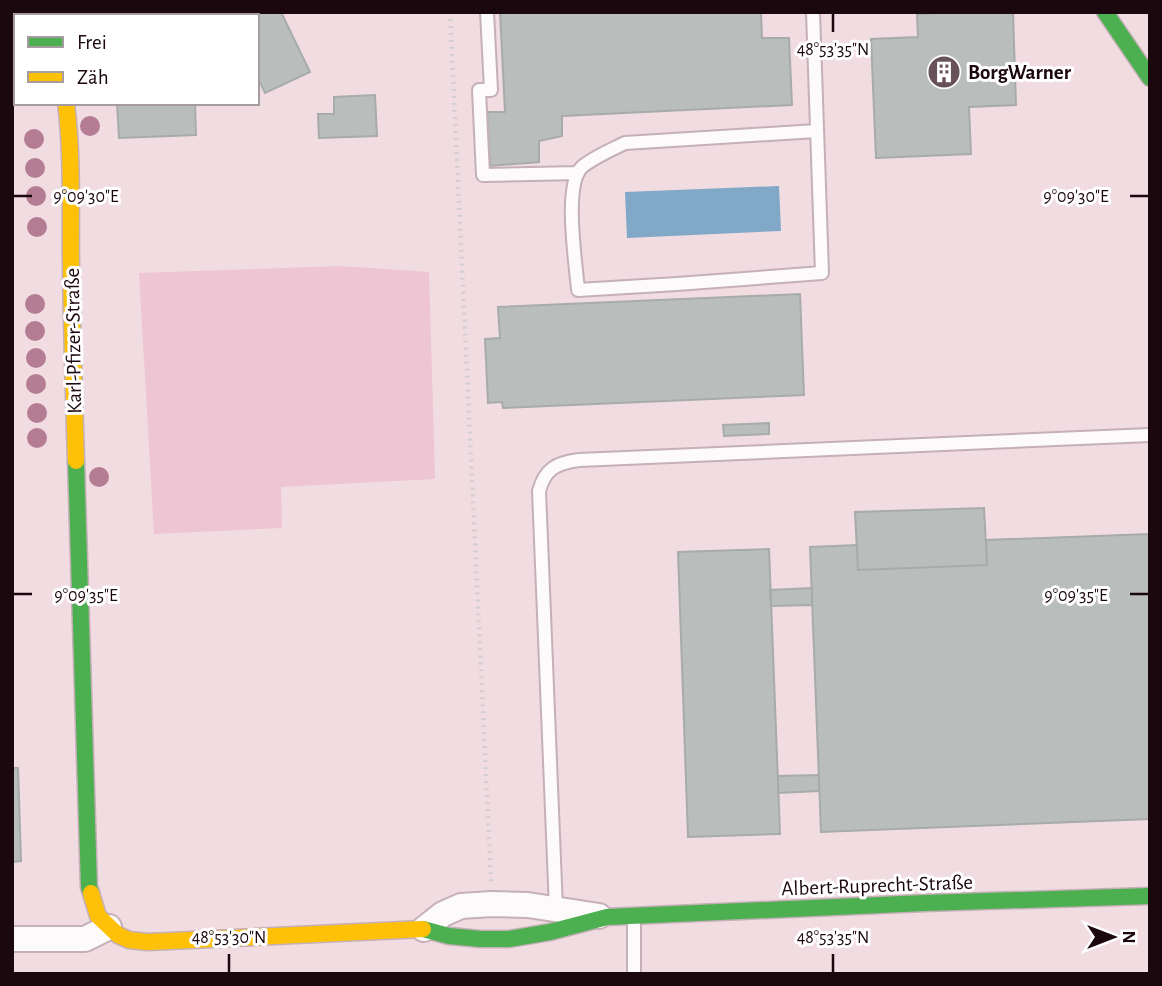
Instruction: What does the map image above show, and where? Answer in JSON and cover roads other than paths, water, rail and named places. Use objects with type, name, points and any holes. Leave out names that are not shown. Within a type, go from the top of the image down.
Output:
[{"type":"street","points":[[1105,12],[1150,78]]},
{"type":"street","name":"Karl-Pfizer-Straße","points":[[66,105],[70,161],[89,887],[98,916],[109,927]]},
{"type":"street","name":"Albert-Ruprecht-Straße","points":[[109,927],[129,940],[148,942],[424,929],[449,936],[509,939],[550,932],[607,917],[1150,896]]},
{"type":"street","points":[[424,929],[443,914],[461,906],[528,905],[607,917]]},
{"type":"street","points":[[12,939],[85,939],[109,927]]},
{"type":"lane","points":[[488,12],[491,90],[479,90],[483,175],[579,173]]},
{"type":"lane","points":[[814,12],[822,273],[579,290],[573,243],[572,196],[580,169],[598,156],[625,143],[816,131]]},
{"type":"lane","points":[[556,909],[539,491],[543,477],[553,468],[565,462],[579,460],[1150,435]]},
{"type":"lane","points":[[634,916],[634,974]]},
{"type":"water","points":[[779,186],[781,231],[627,238],[625,192]]},
{"type":"place","name":"BorgWarner","points":[[944,72]]}]
